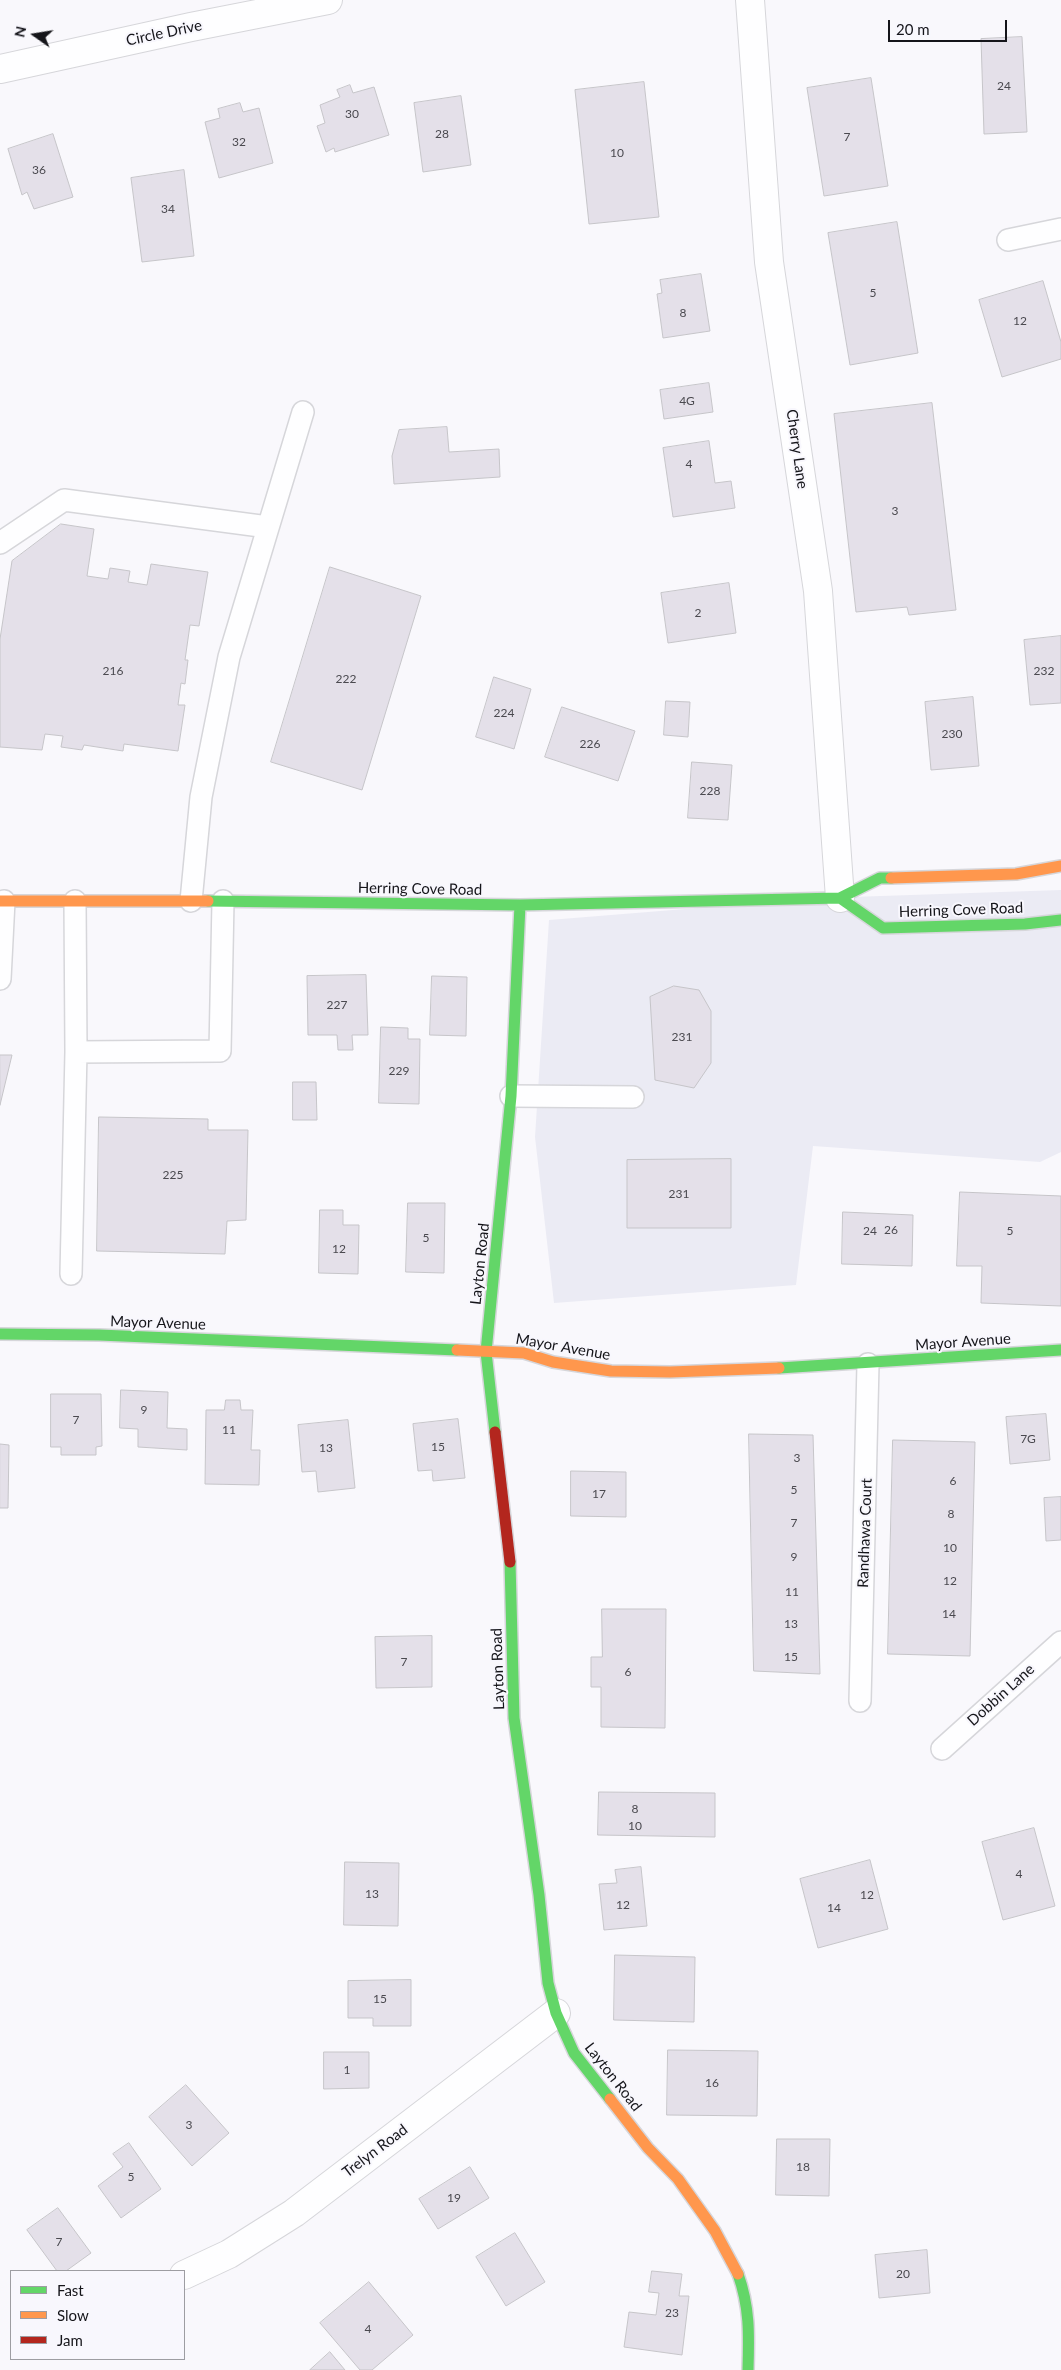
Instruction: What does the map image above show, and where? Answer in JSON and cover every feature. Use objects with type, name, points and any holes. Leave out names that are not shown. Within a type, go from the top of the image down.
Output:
[{"type":"street","name":"Circle Drive","points":[[0,69],[190,26],[328,0]]},
{"type":"street","name":"Cherry Lane","points":[[750,0],[769,262],[818,591],[840,898]]},
{"type":"street","name":"Herring Cove Road","points":[[2,901],[223,901],[520,905],[840,898],[880,878],[1016,874],[1061,866]]},
{"type":"street","name":"Herring Cove Road","points":[[840,898],[883,928],[1025,924],[1061,920]]},
{"type":"street","name":"Layton Road","points":[[520,905],[512,1096],[486,1352],[510,1557],[511,1662],[514,1718],[548,1982],[556,2013],[574,2053],[648,2148],[678,2179],[715,2231],[736,2267],[746,2297],[749,2325],[748,2370]]},
{"type":"street","name":"Mayor Avenue","points":[[0,1334],[99,1335],[486,1352],[524,1352],[552,1362],[635,1373],[868,1364],[1061,1350]]},
{"type":"street","name":"Trelyn Road","points":[[185,2275],[229,2254],[294,2213],[556,2013]]},
{"type":"lane","points":[[1008,240],[1061,229]]},
{"type":"lane","points":[[191,901],[201,797],[229,657],[303,412]]},
{"type":"lane","points":[[0,543],[64,500],[268,527]]},
{"type":"lane","points":[[0,979],[2,901]]},
{"type":"lane","points":[[71,1274],[76,1052],[75,901]]},
{"type":"lane","points":[[76,1052],[220,1051],[223,901]]},
{"type":"lane","points":[[512,1096],[632,1097]]},
{"type":"lane","name":"Randhawa Court","points":[[860,1701],[868,1364]]},
{"type":"lane","name":"Dobbin Lane","points":[[942,1749],[1061,1642]]},
{"type":"shaded area","points":[[1061,890],[1061,1152],[1040,1162],[813,1146],[796,1285],[554,1303],[535,1137],[549,920],[821,898]]},
{"type":"building","points":[[1022,37],[1027,132],[984,134],[981,39]]},
{"type":"building","points":[[871,78],[888,186],[824,196],[807,88]]},
{"type":"building","points":[[644,82],[659,217],[589,224],[575,90]]},
{"type":"building","points":[[350,85],[353,93],[374,87],[389,135],[335,152],[334,148],[326,152],[317,126],[325,123],[320,105],[340,97],[337,90]]},
{"type":"building","points":[[461,96],[471,165],[423,172],[414,103]]},
{"type":"building","points":[[240,103],[243,112],[259,108],[273,163],[219,178],[205,122],[220,118],[218,109]]},
{"type":"building","points":[[53,134],[73,197],[34,209],[27,192],[22,195],[8,149]]},
{"type":"building","points":[[184,170],[194,256],[142,262],[131,178]]},
{"type":"building","points":[[897,222],[918,353],[850,365],[828,233]]},
{"type":"building","points":[[701,274],[710,331],[663,338],[657,294],[662,293],[660,280]]},
{"type":"building","points":[[1043,281],[1061,342],[1061,359],[1002,377],[979,300]]},
{"type":"building","points":[[709,383],[713,412],[664,419],[660,390]]},
{"type":"building","points":[[932,403],[956,610],[909,615],[907,607],[856,612],[834,414]]},
{"type":"building","points":[[447,427],[449,452],[499,449],[500,477],[394,484],[392,456],[399,430]]},
{"type":"building","points":[[709,441],[715,483],[731,481],[735,508],[673,517],[663,448]]},
{"type":"building","points":[[61,524],[94,529],[87,576],[108,579],[110,568],[130,571],[128,582],[147,585],[151,564],[208,572],[199,626],[190,625],[185,660],[188,660],[185,684],[181,683],[178,705],[185,705],[178,751],[124,744],[123,751],[84,745],[82,750],[61,747],[63,736],[45,734],[42,750],[0,747],[0,639],[12,561]]},
{"type":"building","points":[[330,567],[421,596],[362,790],[271,762]]},
{"type":"building","points":[[729,583],[736,633],[668,643],[661,593]]},
{"type":"building","points":[[1061,636],[1061,703],[1030,705],[1024,640]]},
{"type":"building","points":[[494,677],[531,689],[514,749],[476,737]]},
{"type":"building","points":[[973,697],[979,766],[931,770],[925,702]]},
{"type":"building","points":[[666,701],[690,702],[688,737],[664,735]]},
{"type":"building","points":[[562,707],[635,731],[618,781],[545,757]]},
{"type":"building","points":[[692,762],[732,765],[728,820],[688,818]]},
{"type":"building","points":[[366,975],[368,1035],[352,1035],[353,1050],[338,1050],[337,1035],[308,1035],[307,976]]},
{"type":"building","points":[[432,976],[467,977],[466,1036],[430,1035]]},
{"type":"building","points":[[674,986],[699,990],[711,1011],[711,1063],[694,1088],[655,1080],[650,997]]},
{"type":"building","points":[[381,1027],[408,1028],[408,1039],[420,1039],[419,1104],[379,1103]]},
{"type":"building","points":[[0,1055],[12,1055],[0,1105]]},
{"type":"building","points":[[293,1082],[316,1082],[317,1120],[293,1120]]},
{"type":"building","points":[[99,1117],[208,1119],[208,1130],[248,1130],[246,1220],[227,1221],[225,1254],[97,1251]]},
{"type":"building","points":[[731,1159],[731,1228],[627,1228],[627,1160]]},
{"type":"building","points":[[960,1192],[1061,1196],[1061,1306],[981,1303],[982,1266],[957,1266]]},
{"type":"building","points":[[408,1203],[445,1203],[444,1273],[406,1272]]},
{"type":"building","points":[[320,1210],[343,1210],[343,1225],[359,1225],[358,1274],[319,1273]]},
{"type":"building","points":[[843,1212],[913,1215],[912,1266],[842,1264]]},
{"type":"building","points":[[121,1390],[168,1392],[167,1428],[187,1429],[187,1450],[138,1447],[138,1429],[120,1428]]},
{"type":"building","points":[[51,1394],[101,1394],[102,1446],[96,1447],[96,1455],[61,1455],[61,1447],[51,1447]]},
{"type":"building","points":[[226,1400],[240,1400],[241,1410],[253,1410],[251,1450],[260,1450],[259,1485],[205,1484],[206,1410],[224,1410]]},
{"type":"building","points":[[1046,1414],[1050,1460],[1010,1464],[1006,1417]]},
{"type":"building","points":[[458,1419],[465,1478],[433,1481],[432,1470],[418,1471],[413,1424]]},
{"type":"building","points":[[348,1420],[355,1488],[318,1492],[316,1471],[302,1472],[298,1425]]},
{"type":"building","points":[[749,1434],[813,1435],[820,1674],[754,1671]]},
{"type":"building","points":[[893,1440],[975,1442],[970,1656],[888,1654]]},
{"type":"building","points":[[0,1444],[9,1445],[8,1508],[0,1508]]},
{"type":"building","points":[[571,1471],[626,1472],[626,1517],[571,1516]]},
{"type":"building","points":[[1061,1497],[1061,1540],[1046,1541],[1044,1498]]},
{"type":"building","points":[[602,1609],[666,1609],[665,1728],[601,1727],[601,1687],[591,1687],[591,1657],[602,1657]]},
{"type":"building","points":[[432,1636],[432,1687],[376,1688],[375,1637]]},
{"type":"building","points":[[599,1792],[715,1793],[715,1837],[598,1835]]},
{"type":"building","points":[[1034,1828],[1055,1906],[1003,1920],[982,1842]]},
{"type":"building","points":[[870,1860],[888,1929],[818,1948],[800,1879]]},
{"type":"building","points":[[345,1862],[399,1863],[398,1926],[344,1925]]},
{"type":"building","points":[[641,1867],[647,1926],[604,1930],[599,1884],[617,1883],[615,1870]]},
{"type":"building","points":[[615,1955],[695,1957],[694,2022],[614,2020]]},
{"type":"building","points":[[411,1980],[411,2026],[373,2026],[373,2018],[348,2018],[348,1981]]},
{"type":"building","points":[[668,2050],[758,2051],[757,2116],[667,2115]]},
{"type":"building","points":[[324,2052],[369,2052],[369,2088],[324,2089]]},
{"type":"building","points":[[186,2085],[229,2133],[192,2166],[149,2117]]},
{"type":"building","points":[[777,2139],[830,2139],[829,2196],[776,2195]]},
{"type":"building","points":[[129,2143],[161,2189],[121,2218],[98,2186],[123,2167],[113,2154]]},
{"type":"building","points":[[470,2167],[489,2198],[438,2229],[419,2199]]},
{"type":"building","points":[[58,2208],[91,2253],[67,2270],[56,2270],[27,2230]]},
{"type":"building","points":[[515,2233],[545,2282],[506,2306],[476,2257]]},
{"type":"building","points":[[927,2250],[930,2293],[879,2298],[875,2255]]},
{"type":"building","points":[[652,2271],[682,2274],[679,2296],[689,2296],[682,2355],[624,2347],[629,2312],[656,2315],[659,2293],[649,2292]]},
{"type":"building","points":[[369,2282],[413,2335],[372,2370],[360,2370],[320,2323]]},
{"type":"building","points":[[330,2352],[345,2370],[310,2370]]},
{"type":"traffic: fast","points":[[208,901],[520,905],[840,898],[880,878],[891,878]]},
{"type":"traffic: fast","points":[[840,898],[883,928],[1025,924],[1061,920]]},
{"type":"traffic: fast","points":[[495,1432],[486,1352],[511,1096],[520,905]]},
{"type":"traffic: fast","points":[[0,1334],[99,1335],[457,1350]]},
{"type":"traffic: fast","points":[[779,1368],[1061,1350]]},
{"type":"traffic: fast","points":[[510,1562],[514,1718],[539,1895],[548,1983],[556,2013],[574,2053],[610,2099]]},
{"type":"traffic: fast","points":[[738,2274],[747,2310],[748,2370]]},
{"type":"traffic: slow","points":[[891,878],[1016,874],[1061,866]]},
{"type":"traffic: slow","points":[[0,901],[208,901]]},
{"type":"traffic: slow","points":[[457,1350],[524,1353],[553,1362],[611,1371],[670,1372],[779,1368]]},
{"type":"traffic: slow","points":[[610,2099],[648,2148],[678,2179],[715,2231],[738,2274]]},
{"type":"traffic: jam","points":[[495,1432],[510,1562]]}]
